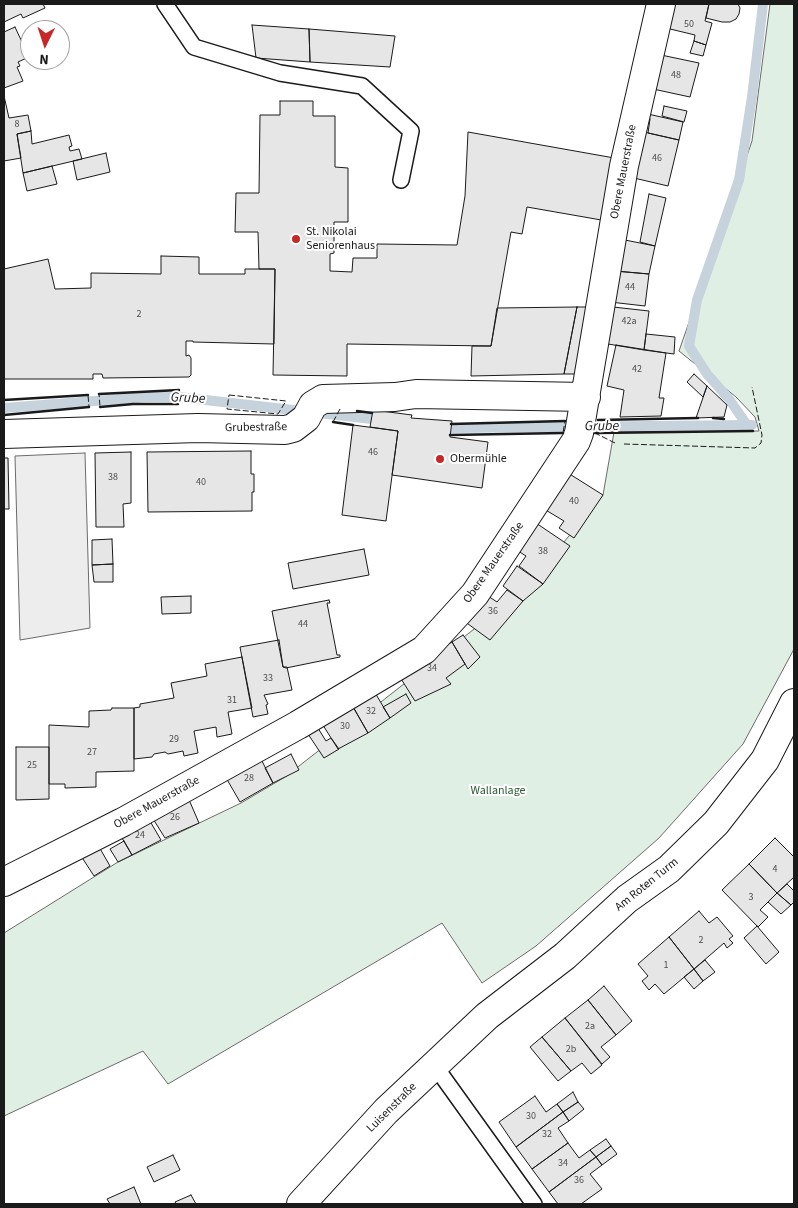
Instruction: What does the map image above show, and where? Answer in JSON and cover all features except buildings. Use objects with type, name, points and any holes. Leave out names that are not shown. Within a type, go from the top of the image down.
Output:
[{"type":"street","name":"Obere Mauerstraße","points":[[4,882],[124,822],[298,725],[424,650],[475,594],[576,441],[582,417],[624,166],[661,4]]},
{"type":"street","name":"Grubestraße","points":[[4,434],[198,428],[285,430],[293,428],[323,399],[395,397],[416,394],[582,417]]},
{"type":"street","name":"Am Roten Turm","points":[[487,1016],[565,956],[628,899],[669,869],[716,823],[765,760],[794,703]]},
{"type":"street","name":"Luisenstraße","points":[[301,1204],[386,1111],[487,1016]]},
{"type":"lane","points":[[165,4],[194,47],[280,73],[362,86],[411,131],[401,180]]},
{"type":"lane","points":[[435,1066],[534,1204]]},
{"type":"green space","name":"Wallanlage","points":[[770,4],[794,4],[794,649],[743,744],[659,838],[536,946],[482,983],[442,923],[168,1084],[143,1051],[4,1116],[4,933],[118,862],[241,803],[285,777],[524,590],[603,495],[614,432],[759,431],[755,417],[736,397],[679,351],[752,141]]},
{"type":"shaded area","points":[[85,453],[90,628],[20,640],[15,456]]},
{"type":"waterway","points":[[747,425],[729,399],[707,374],[689,346],[697,300],[739,180],[752,97],[763,4]]},
{"type":"waterway","name":"Grube","points":[[4,408],[146,397],[179,397],[372,419]]},
{"type":"waterway","name":"Grube","points":[[451,428],[752,425]]},
{"type":"fence","points":[[624,444],[755,448],[761,443],[762,435],[752,387]]},
{"type":"fence","points":[[179,390],[178,404],[133,404],[100,407],[99,394],[179,390]]},
{"type":"fence","points":[[4,400],[88,395],[89,407],[4,415]]},
{"type":"fence","points":[[229,395],[286,401],[278,414],[227,409],[229,395]]},
{"type":"fence","points":[[340,409],[333,422],[353,425]]},
{"type":"fence","points":[[358,411],[372,413]]},
{"type":"fence","points":[[615,443],[595,433],[598,420],[621,420]]},
{"type":"fence","points":[[451,424],[565,421],[563,433]]},
{"type":"wall","points":[[99,394],[179,390]]},
{"type":"wall","points":[[4,400],[88,395]]},
{"type":"wall","points":[[100,407],[133,404],[178,404]]},
{"type":"wall","points":[[4,415],[89,407]]},
{"type":"wall","points":[[357,411],[372,413]]},
{"type":"wall","points":[[598,420],[698,418]]},
{"type":"wall","points":[[713,418],[724,419]]},
{"type":"wall","points":[[451,424],[565,421]]},
{"type":"wall","points":[[333,422],[353,425]]},
{"type":"wall","points":[[595,433],[753,431]]},
{"type":"wall","points":[[450,435],[563,433]]},
{"type":"place","name":"St. Nikolai Seniorenhaus","points":[[296,239]]},
{"type":"place","name":"Obermühle","points":[[440,459]]}]
